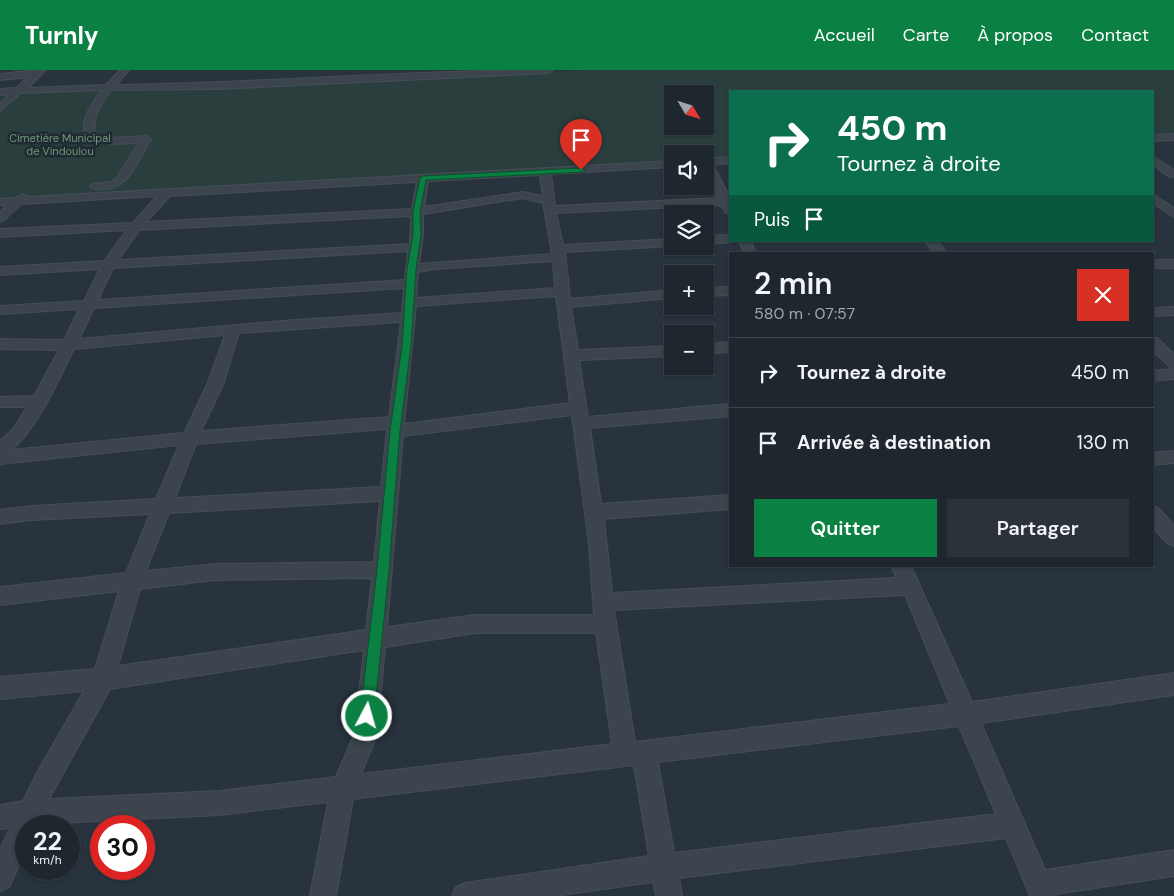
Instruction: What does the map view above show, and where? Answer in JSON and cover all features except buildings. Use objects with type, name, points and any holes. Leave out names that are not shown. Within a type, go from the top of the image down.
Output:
[{"type":"street","points":[[0,218],[25,195],[36,192],[114,185],[120,181],[146,139],[108,141],[90,136],[88,128],[92,113],[108,88],[125,70],[132,70]]},
{"type":"street","points":[[0,92],[219,86],[329,75],[549,70]]},
{"type":"street","points":[[0,77],[40,72]]},
{"type":"street","points":[[0,108],[40,72]]},
{"type":"street","points":[[219,86],[226,76]]},
{"type":"street","points":[[1154,138],[1174,137]]},
{"type":"street","points":[[714,161],[729,160]]},
{"type":"street","points":[[1154,160],[1172,174],[1154,174]]},
{"type":"street","points":[[0,202],[664,165]]},
{"type":"street","points":[[545,172],[549,206],[559,253],[594,512],[605,624],[634,753],[664,867],[669,896]]},
{"type":"street","points":[[323,896],[343,788],[365,735],[406,346],[417,212],[423,178]]},
{"type":"street","points":[[0,234],[417,212],[456,204],[523,195],[549,206],[728,204],[714,178]]},
{"type":"street","points":[[0,450],[13,440],[54,375],[108,266],[137,226],[166,193]]},
{"type":"street","points":[[1154,198],[1172,211]]},
{"type":"street","points":[[1154,211],[1172,211]]},
{"type":"street","points":[[714,240],[729,239]]},
{"type":"street","points":[[932,242],[939,252]]},
{"type":"street","points":[[0,344],[68,345],[232,331],[410,293],[436,265],[664,244]]},
{"type":"street","points":[[0,271],[415,247]]},
{"type":"street","points":[[1154,264],[1174,264]]},
{"type":"street","points":[[714,291],[729,290]]},
{"type":"street","points":[[0,310],[201,296],[410,293],[564,298],[664,294]]},
{"type":"street","points":[[1154,312],[1174,311]]},
{"type":"street","points":[[0,878],[29,812],[103,679],[132,582],[190,438],[215,384],[232,331]]},
{"type":"street","points":[[1154,343],[1174,363]]},
{"type":"street","points":[[714,348],[729,347]]},
{"type":"street","points":[[572,355],[664,350]]},
{"type":"street","points":[[1154,376],[1174,374]]},
{"type":"street","points":[[0,402],[38,401]]},
{"type":"street","points":[[0,458],[190,438],[396,427],[488,418],[729,410]]},
{"type":"street","points":[[1154,459],[1174,457]]},
{"type":"street","points":[[0,517],[31,513],[389,494]]},
{"type":"street","points":[[594,512],[729,502]]},
{"type":"street","points":[[1154,515],[1174,538]]},
{"type":"street","points":[[0,596],[215,572],[383,570]]},
{"type":"street","points":[[604,602],[906,576],[1040,890],[1174,863]]},
{"type":"street","points":[[0,688],[103,679],[475,624],[605,624]]},
{"type":"street","points":[[0,817],[29,812],[219,803],[965,714],[1174,684]]},
{"type":"street","points":[[465,896],[664,867],[1012,825]]},
{"type":"green space","name":"Cimetière Municipal de Vindoulou","points":[[584,70],[1174,70],[1174,135],[1154,136],[1154,90],[729,90],[729,161],[714,162],[714,145],[664,145],[664,165],[545,173],[236,185],[0,201],[0,92],[215,90]]},
{"type":"route","points":[[367,716],[383,570],[395,431],[406,346],[407,317],[417,235],[417,212],[423,178],[581,170]]}]
